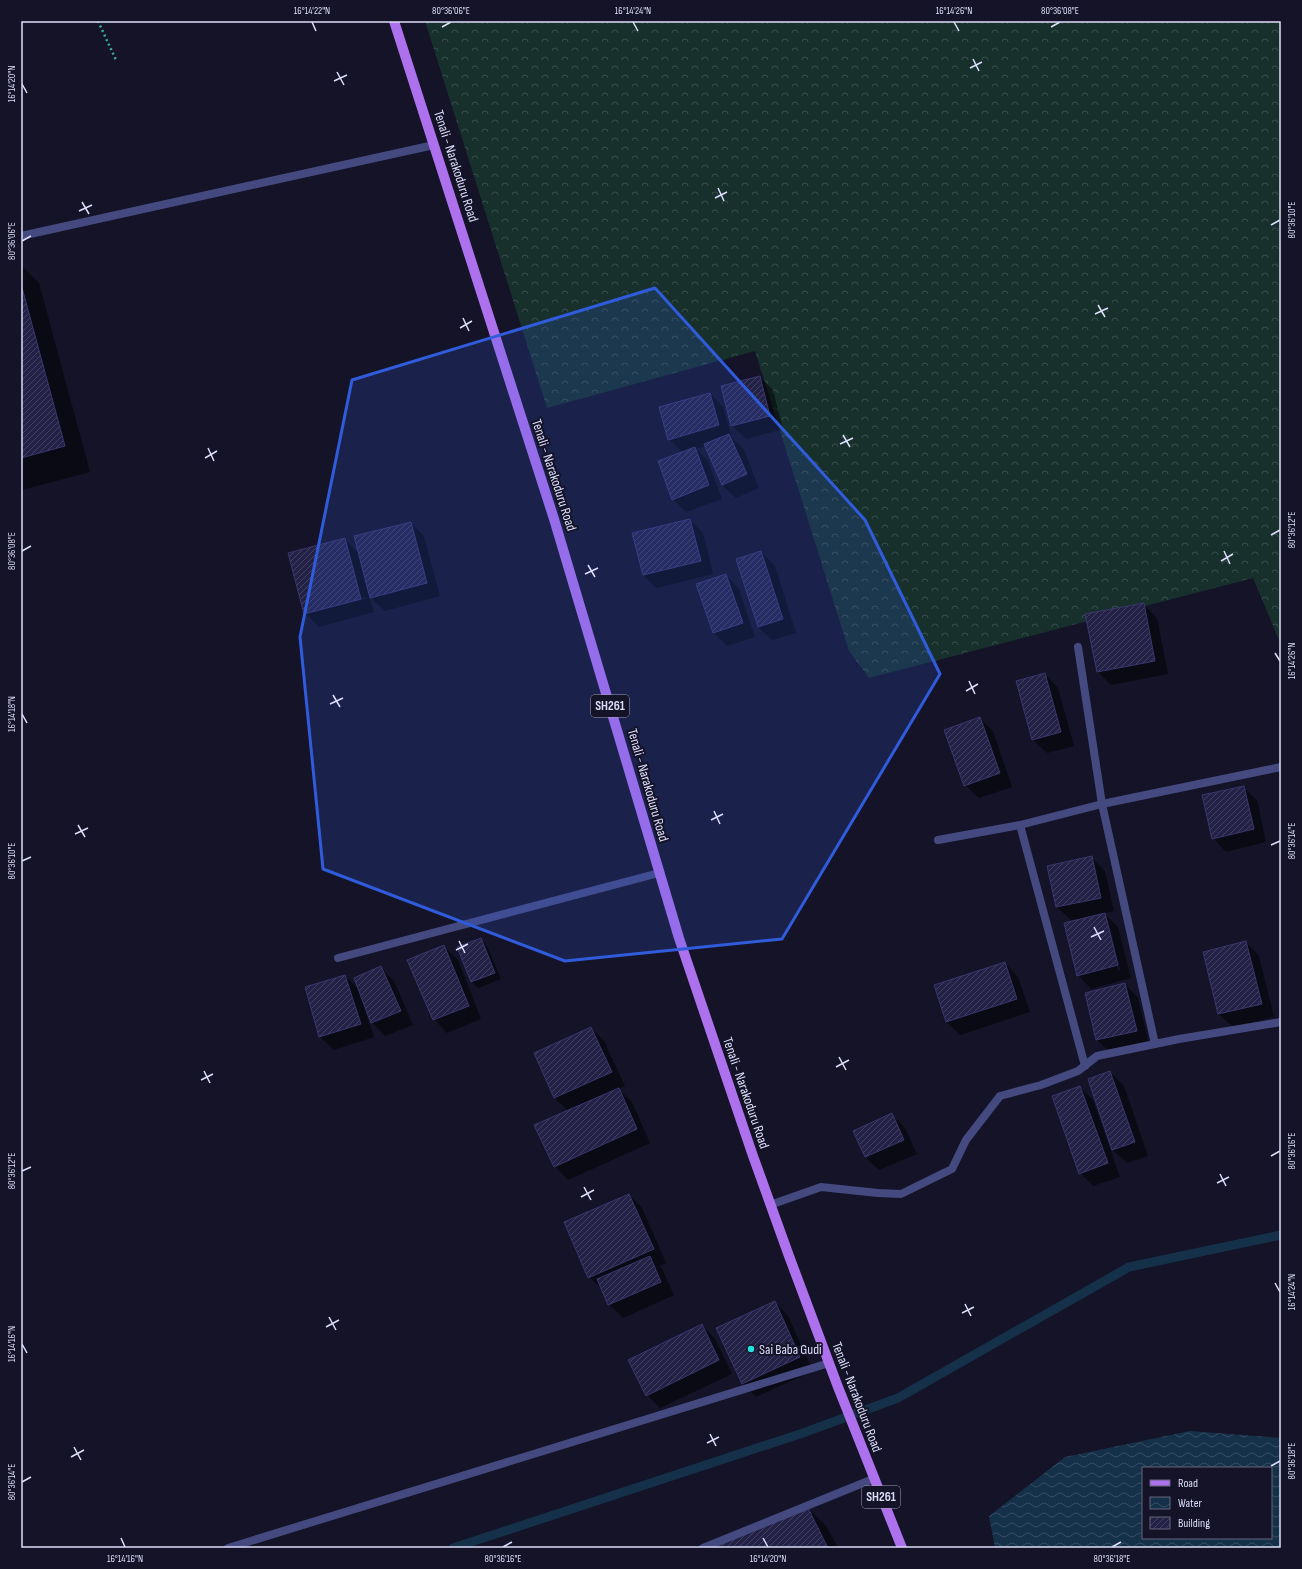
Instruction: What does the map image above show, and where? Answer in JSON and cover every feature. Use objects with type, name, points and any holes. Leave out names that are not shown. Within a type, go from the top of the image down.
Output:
[{"type":"main road","name":"Tenali - Narakoduru Road","points":[[394,21],[554,519],[681,945],[770,1205],[860,1446],[902,1548]]},
{"type":"street","points":[[21,236],[434,145]]},
{"type":"street","points":[[1078,647],[1102,804],[1155,1044]]},
{"type":"street","points":[[938,840],[1020,825],[1102,804],[1281,766]]},
{"type":"street","points":[[1020,825],[1085,1066]]},
{"type":"street","points":[[338,958],[659,873]]},
{"type":"street","points":[[770,1205],[821,1187],[878,1194],[900,1194],[952,1169],[966,1140],[1000,1096],[1042,1085],[1078,1071],[1097,1056],[1155,1044],[1281,1022]]},
{"type":"street","points":[[228,1548],[829,1363]]},
{"type":"street","points":[[703,1548],[873,1479]]},
{"type":"path","points":[[98,21],[116,60]]},
{"type":"highlighted area","points":[[655,288],[865,520],[940,674],[782,939],[565,961],[323,869],[300,637],[352,380]]},
{"type":"green space","points":[[425,21],[1281,21],[1281,645],[1253,578],[869,678],[849,651],[755,351],[547,408]]},
{"type":"water","points":[[1190,1431],[1281,1438],[1281,1548],[995,1548],[989,1516],[1065,1457]]},
{"type":"building","points":[[21,284],[65,446],[21,458]]},
{"type":"building","points":[[760,376],[770,416],[731,426],[721,386]]},
{"type":"building","points":[[710,393],[719,425],[668,440],[659,407]]},
{"type":"building","points":[[729,434],[747,474],[722,485],[704,444]]},
{"type":"building","points":[[695,447],[709,485],[672,500],[658,461]]},
{"type":"building","points":[[690,519],[701,561],[643,575],[632,533]]},
{"type":"building","points":[[411,522],[427,583],[370,598],[354,536]]},
{"type":"building","points":[[345,538],[361,599],[304,614],[288,553]]},
{"type":"building","points":[[761,551],[783,619],[758,627],[736,559]]},
{"type":"building","points":[[726,574],[743,623],[713,633],[696,584]]},
{"type":"building","points":[[1144,603],[1155,661],[1097,672],[1085,614]]},
{"type":"building","points":[[1045,673],[1061,732],[1032,740],[1016,681]]},
{"type":"building","points":[[980,717],[1000,773],[964,786],[944,730]]},
{"type":"building","points":[[1244,786],[1254,829],[1212,839],[1202,795]]},
{"type":"building","points":[[1092,856],[1101,898],[1056,907],[1047,866]]},
{"type":"building","points":[[1105,913],[1118,965],[1077,976],[1064,923]]},
{"type":"building","points":[[481,938],[495,973],[471,982],[457,947]]},
{"type":"building","points":[[1246,941],[1262,1004],[1218,1014],[1203,952]]},
{"type":"building","points":[[444,945],[469,1006],[433,1020],[407,960]]},
{"type":"building","points":[[1005,962],[1017,999],[946,1022],[934,985]]},
{"type":"building","points":[[381,966],[401,1011],[371,1023],[354,978]]},
{"type":"building","points":[[345,975],[361,1024],[319,1037],[305,987]]},
{"type":"building","points":[[1125,983],[1137,1031],[1096,1040],[1085,993]]},
{"type":"building","points":[[591,1027],[612,1072],[554,1098],[534,1053]]},
{"type":"building","points":[[1110,1071],[1135,1142],[1112,1150],[1088,1079]]},
{"type":"building","points":[[1080,1086],[1108,1163],[1079,1174],[1052,1096]]},
{"type":"building","points":[[619,1088],[637,1129],[554,1167],[534,1125]]},
{"type":"building","points":[[892,1113],[904,1140],[865,1157],[853,1131]]},
{"type":"building","points":[[629,1194],[654,1249],[588,1278],[564,1222]]},
{"type":"building","points":[[650,1256],[661,1282],[608,1305],[597,1279]]},
{"type":"building","points":[[775,1301],[800,1357],[742,1384],[716,1328]]},
{"type":"building","points":[[702,1324],[719,1360],[646,1396],[628,1360]]},
{"type":"building","points":[[807,1506],[828,1548],[703,1548]]},
{"type":"waterway","points":[[453,1548],[803,1433],[898,1398],[1129,1267],[1281,1235]]},
{"type":"place","name":"Sai Baba Gudi","points":[[751,1349]]}]
